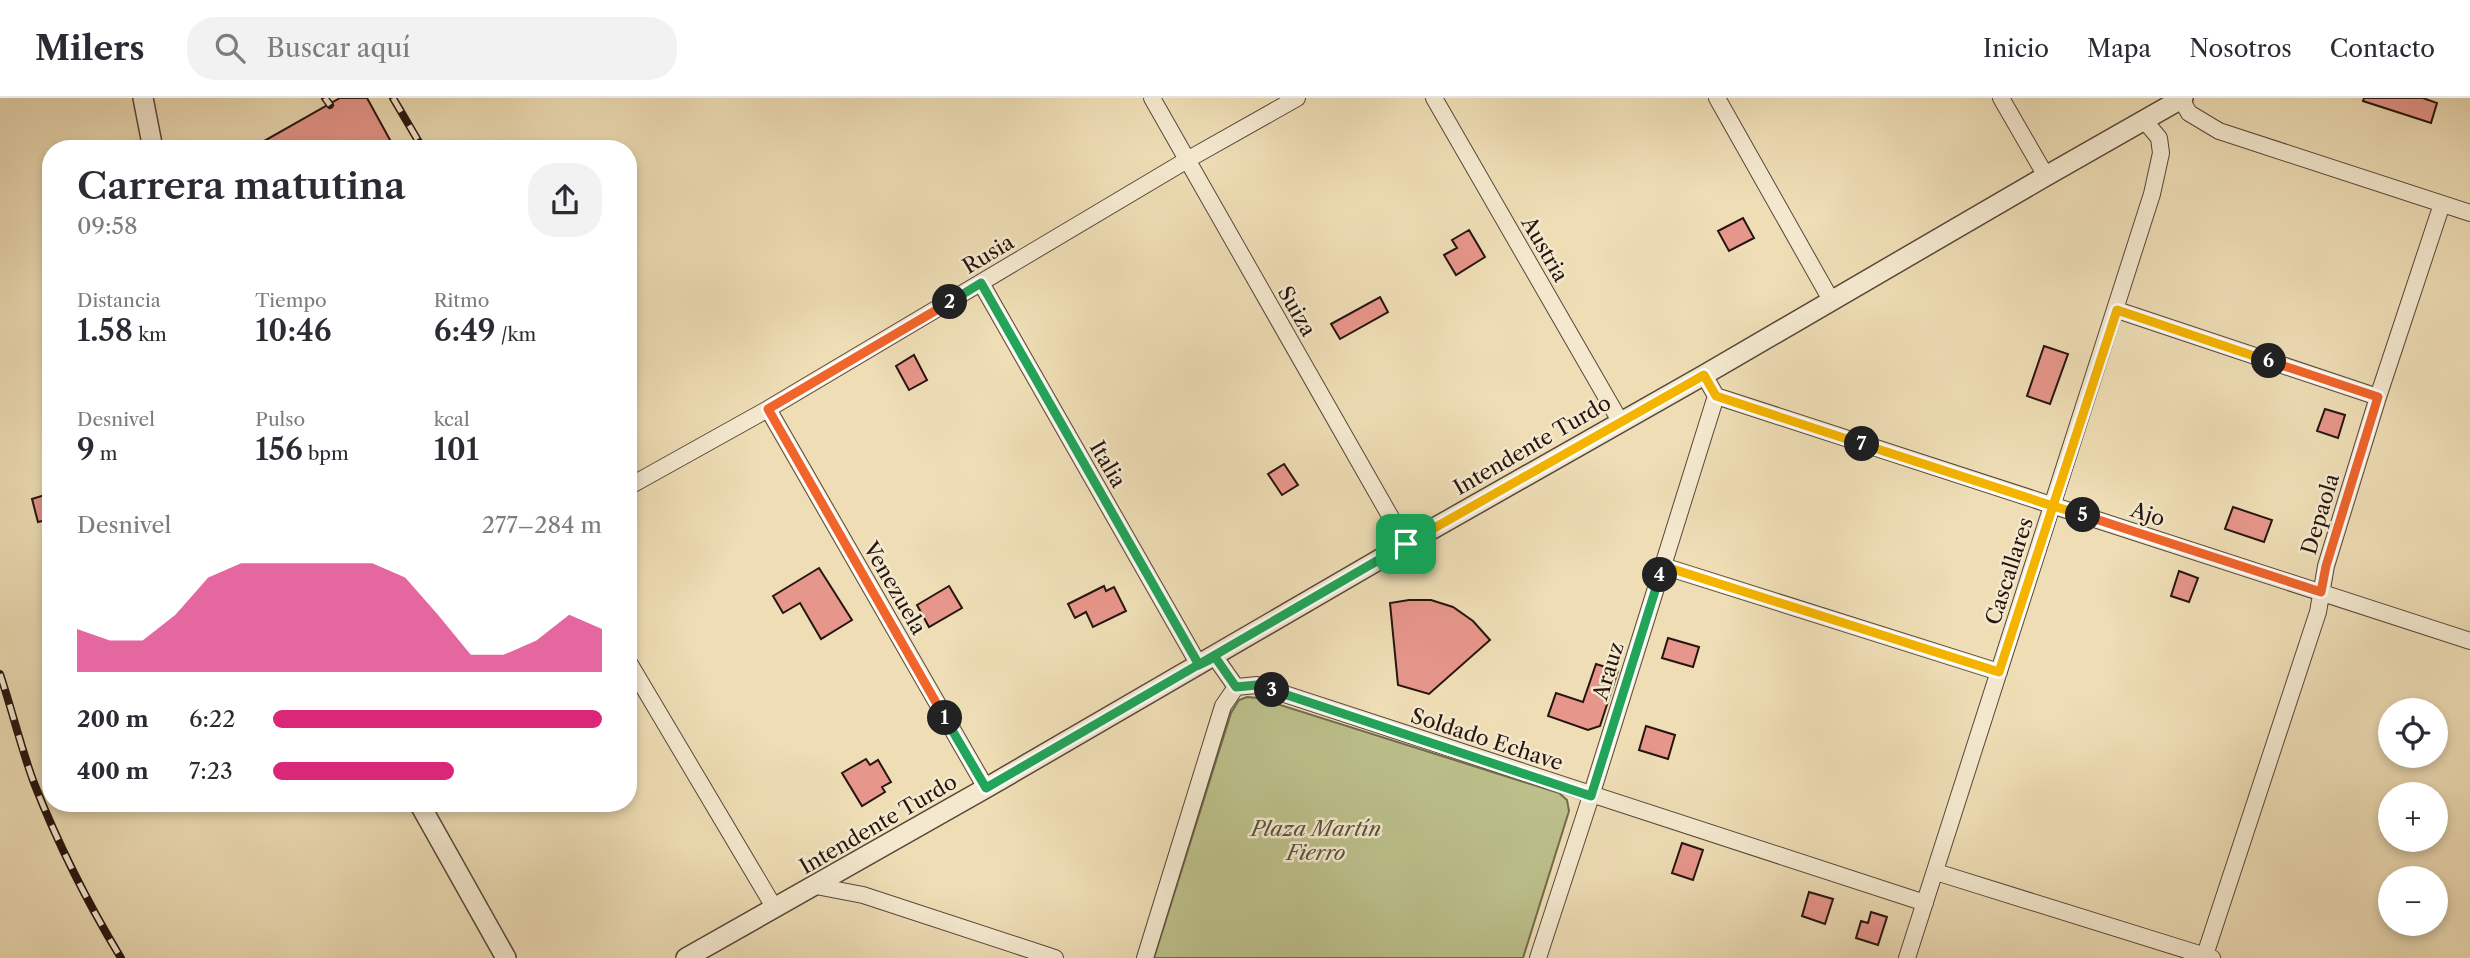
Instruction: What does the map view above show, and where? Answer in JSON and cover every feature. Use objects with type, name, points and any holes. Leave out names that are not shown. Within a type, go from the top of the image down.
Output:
[{"type":"street","points":[[143,98],[151,140]]},
{"type":"street","name":"Suiza","points":[[1152,98],[1406,544]]},
{"type":"street","name":"Rusia","points":[[637,482],[768,409],[1187,160],[1297,98]]},
{"type":"street","name":"Austria","points":[[1434,98],[1620,421]]},
{"type":"street","points":[[1717,98],[1830,300]]},
{"type":"street","points":[[2001,98],[2046,176]]},
{"type":"street","points":[[2182,99],[2189,113],[2220,131],[2470,213]]},
{"type":"street","name":"Intendente Turdo","points":[[686,958],[816,886],[2182,99]]},
{"type":"street","name":"Cascallares","points":[[1907,958],[2152,194],[2161,153],[2159,138],[2144,120]]},
{"type":"street","name":"Depaola","points":[[2207,957],[2318,612],[2326,566],[2378,397],[2442,204]]},
{"type":"street","name":"Italia","points":[[981,283],[1207,661],[1236,687]]},
{"type":"street","points":[[2117,310],[2378,397]]},
{"type":"street","points":[[1704,375],[1716,396]]},
{"type":"street","name":"Ajo","points":[[1716,396],[2470,641]]},
{"type":"street","name":"Arauz","points":[[1538,958],[1716,396]]},
{"type":"street","name":"Venezuela","points":[[768,409],[986,788]]},
{"type":"street","points":[[1663,566],[1999,672]]},
{"type":"street","points":[[637,676],[774,907]]},
{"type":"street","name":"Soldado Echave","points":[[1236,687],[1257,685],[1925,903]]},
{"type":"street","points":[[1145,958],[1223,706],[1236,687]]},
{"type":"street","points":[[424,812],[506,958]]},
{"type":"street","points":[[1936,872],[2207,957]]},
{"type":"street","points":[[816,886],[863,895],[1055,958]]},
{"type":"green space","name":"Plaza Martín Fierro","points":[[1247,697],[1258,698],[1559,793],[1567,800],[1569,811],[1523,958],[1154,958],[1231,713],[1239,700]]},
{"type":"building","points":[[340,98],[367,98],[390,140],[266,140]]},
{"type":"building","points":[[2364,98],[2423,98],[2437,103],[2431,123],[2363,101]]},
{"type":"building","points":[[1743,218],[1754,238],[1729,251],[1718,231]]},
{"type":"building","points":[[1469,230],[1485,257],[1456,275],[1444,255],[1457,248],[1452,240]]},
{"type":"building","points":[[1380,297],[1388,312],[1340,339],[1331,324]]},
{"type":"building","points":[[2044,346],[2068,354],[2050,404],[2027,396]]},
{"type":"building","points":[[914,355],[927,380],[909,390],[896,366]]},
{"type":"building","points":[[2325,409],[2345,415],[2338,438],[2317,431]]},
{"type":"building","points":[[1284,464],[1298,485],[1282,495],[1268,474]]},
{"type":"building","points":[[42,496],[42,521],[38,522],[32,499]]},
{"type":"building","points":[[2233,507],[2272,520],[2264,542],[2225,529]]},
{"type":"building","points":[[819,568],[852,620],[821,639],[800,603],[783,613],[773,596]]},
{"type":"building","points":[[2179,571],[2198,578],[2189,602],[2171,596]]},
{"type":"building","points":[[949,586],[962,608],[929,627],[917,605]]},
{"type":"building","points":[[1104,586],[1106,591],[1114,587],[1126,611],[1093,627],[1086,612],[1075,618],[1068,604]]},
{"type":"building","points":[[1431,600],[1453,607],[1473,621],[1490,640],[1429,694],[1398,685],[1390,603]]},
{"type":"building","points":[[1668,638],[1699,647],[1693,667],[1662,658]]},
{"type":"building","points":[[1596,664],[1618,671],[1600,726],[1588,730],[1548,716],[1556,693],[1583,702]]},
{"type":"building","points":[[1646,726],[1675,735],[1668,759],[1639,750]]},
{"type":"building","points":[[866,759],[870,765],[878,760],[891,782],[882,787],[885,792],[862,806],[842,773]]},
{"type":"building","points":[[1682,843],[1703,850],[1693,880],[1672,873]]},
{"type":"building","points":[[1809,892],[1833,899],[1825,924],[1802,916]]},
{"type":"building","points":[[1871,912],[1887,917],[1878,945],[1856,938],[1861,921],[1868,923]]},
{"type":"railway","points":[[325,98],[330,105]]},
{"type":"railway","points":[[393,98],[418,140]]},
{"type":"railway","points":[[0,674],[42,803]]},
{"type":"railway","points":[[46,812],[96,916],[121,958]]},
{"type":"route","points":[[1406,544],[1215,657],[986,788],[768,409],[981,283],[1199,665],[1215,657],[1236,687],[1257,685],[1591,796],[1663,566],[1999,672],[2053,506],[2321,592],[2326,566],[2378,397],[2117,310],[2053,506],[1716,396],[1704,375],[1406,544]]}]
